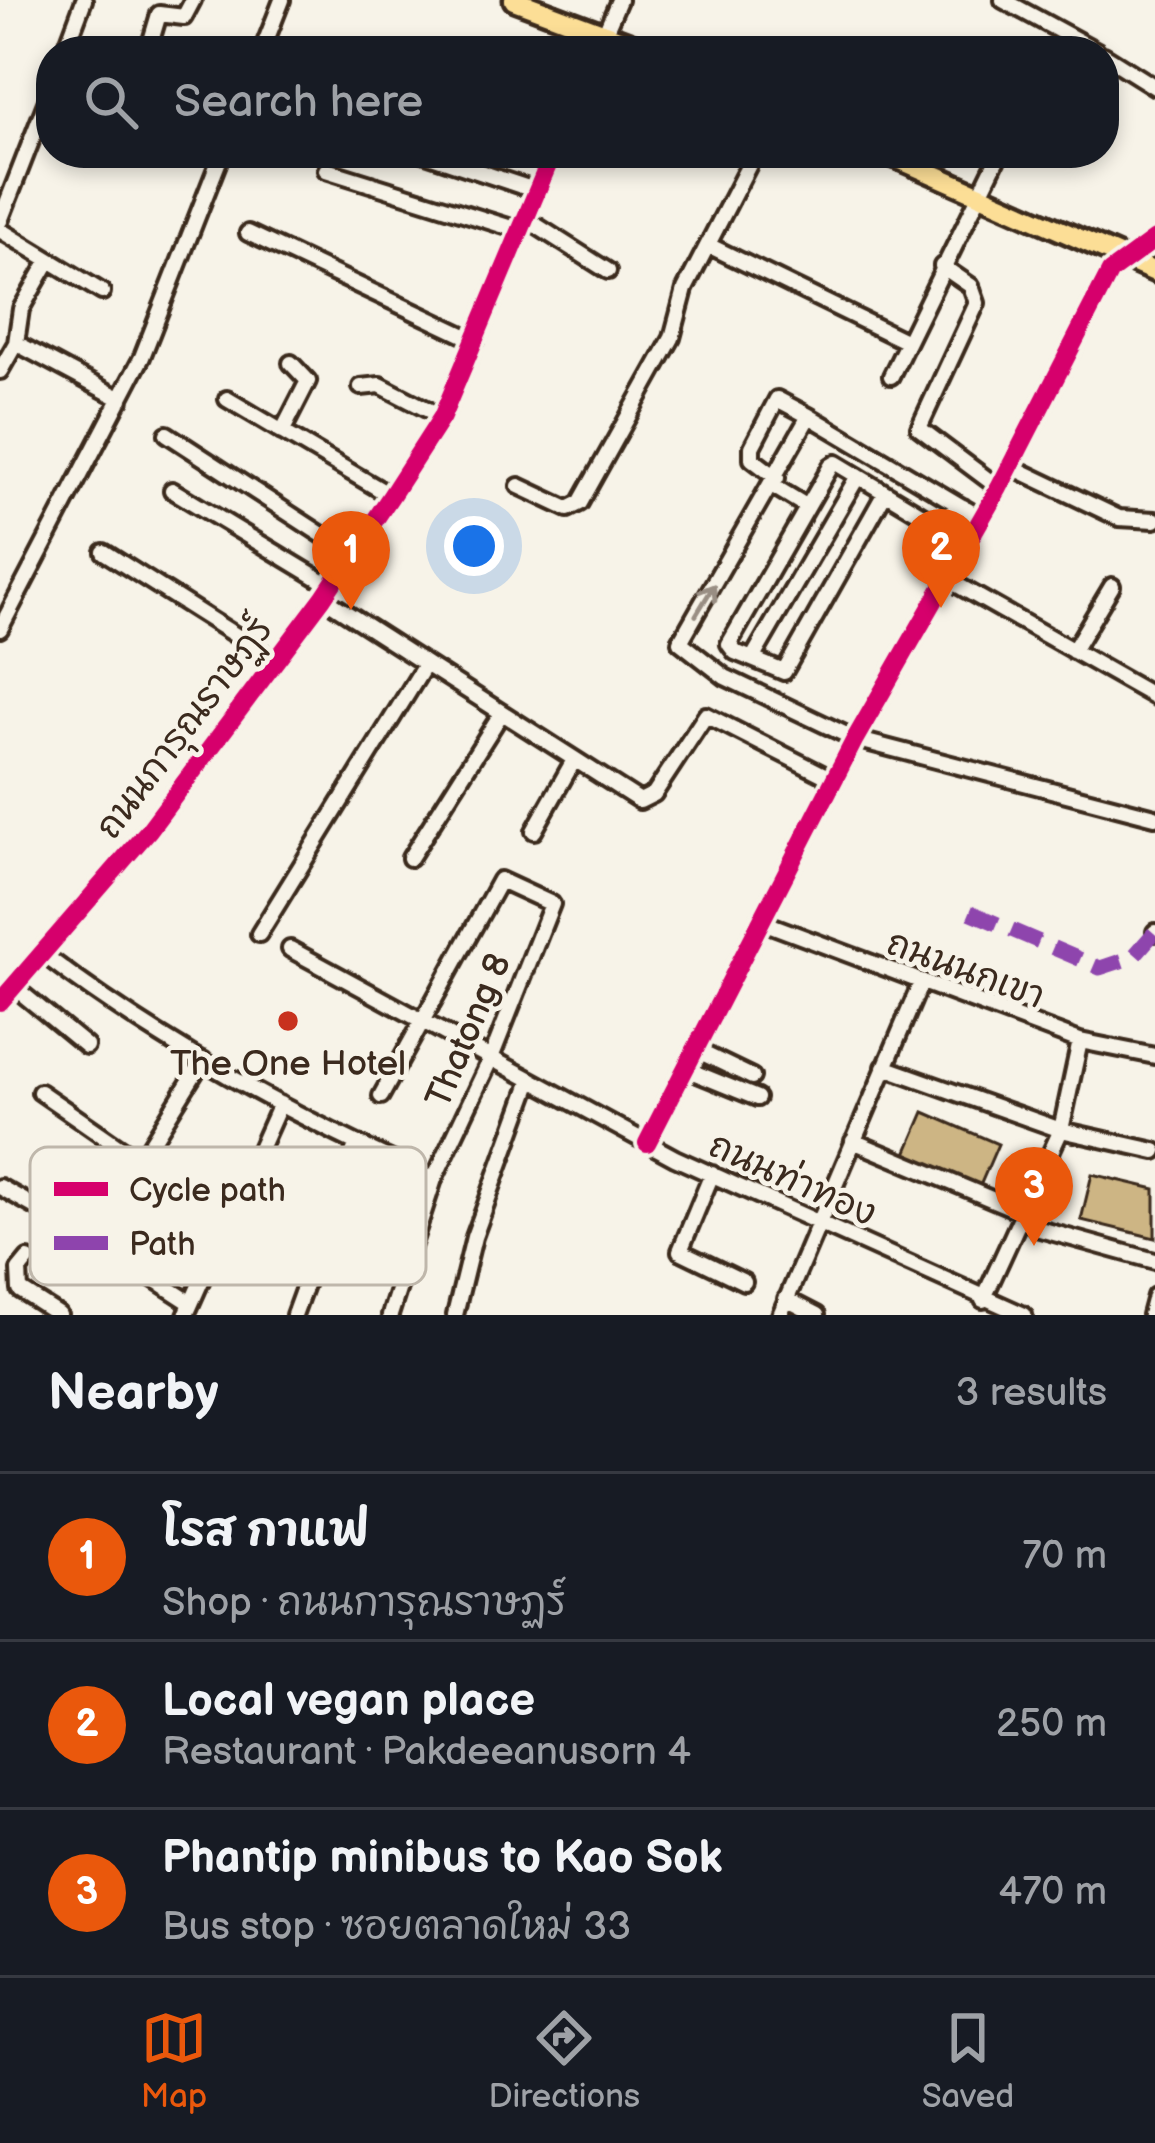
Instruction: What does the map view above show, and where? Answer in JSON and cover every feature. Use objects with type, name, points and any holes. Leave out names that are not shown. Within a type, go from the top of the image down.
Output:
[{"type":"main road","points":[[514,0],[616,36]]},
{"type":"main road","points":[[919,168],[1155,272]]},
{"type":"street","points":[[71,36],[84,0]]},
{"type":"street","points":[[152,36],[158,14],[184,17],[193,0]]},
{"type":"street","points":[[268,36],[282,0]]},
{"type":"street","points":[[602,36],[619,0]]},
{"type":"street","points":[[1003,0],[1069,36]]},
{"type":"street","points":[[1119,65],[1155,87]]},
{"type":"street","points":[[0,221],[36,129]]},
{"type":"street","points":[[0,629],[121,399],[216,168]]},
{"type":"street","points":[[468,168],[537,191]]},
{"type":"street","name":"ถนนการุณราษฏร์","points":[[0,1002],[149,830],[327,592],[392,496],[442,416],[547,168]]},
{"type":"street","points":[[519,486],[568,508],[580,503],[672,338],[686,289],[747,168]]},
{"type":"street","points":[[891,376],[993,168]]},
{"type":"street","points":[[326,170],[524,225],[608,271]]},
{"type":"street","points":[[0,230],[102,292]]},
{"type":"street","points":[[248,232],[476,341]]},
{"type":"street","points":[[647,1143],[855,739],[999,488],[1110,272],[1155,238]]},
{"type":"street","points":[[708,245],[907,342]]},
{"type":"street","points":[[0,371],[16,343],[21,309],[50,260]]},
{"type":"street","points":[[942,266],[971,286],[977,303],[919,428],[999,488]]},
{"type":"street","points":[[16,343],[121,399]]},
{"type":"street","points":[[283,432],[308,381],[291,363]]},
{"type":"street","points":[[361,387],[380,385],[442,416]]},
{"type":"street","points":[[227,399],[392,496]]},
{"type":"street","points":[[806,506],[752,459],[756,436],[777,399],[981,518]]},
{"type":"street","points":[[809,416],[680,642],[724,677],[855,739],[1155,817]]},
{"type":"street","points":[[167,434],[352,555]]},
{"type":"street","points":[[784,672],[729,644],[806,506],[836,463],[934,522],[963,508]]},
{"type":"street","points":[[1010,466],[1119,518],[1155,520]]},
{"type":"street","points":[[752,659],[858,476]]},
{"type":"street","points":[[172,490],[327,592],[425,665],[648,801],[706,715],[834,780]]},
{"type":"street","points":[[770,698],[885,493]]},
{"type":"street","points":[[104,552],[276,661]]},
{"type":"street","points":[[945,578],[1155,697]]},
{"type":"street","points":[[1073,651],[1112,586]]},
{"type":"street","points":[[259,934],[425,665]]},
{"type":"street","points":[[410,858],[501,714]]},
{"type":"street","points":[[534,831],[574,760]]},
{"type":"street","name":"Thatong 8","points":[[422,1021],[500,880],[551,904],[491,1058],[426,1204]]},
{"type":"street","name":"ถนนนกเขา","points":[[760,922],[1080,1041],[1155,1056]]},
{"type":"street","name":"ถนนท่าทอง","points":[[290,949],[647,1143],[1024,1315]]},
{"type":"street","points":[[44,955],[203,1060],[361,1147]]},
{"type":"street","points":[[780,1315],[920,985]]},
{"type":"street","points":[[14,987],[86,1046]]},
{"type":"street","points":[[380,1096],[422,1021]]},
{"type":"street","points":[[983,1300],[1027,1214],[1061,1130],[1080,1041]]},
{"type":"street","points":[[698,1051],[752,1077]]},
{"type":"street","points":[[150,1147],[203,1060]]},
{"type":"street","points":[[884,1067],[1061,1130],[1155,1151]]},
{"type":"street","points":[[688,1070],[757,1098]]},
{"type":"street","points":[[455,1315],[474,1237],[532,1080]]},
{"type":"street","points":[[40,1092],[119,1147]]},
{"type":"street","points":[[261,1147],[280,1104]]},
{"type":"street","points":[[853,1141],[1027,1214],[1036,1228],[1155,1261]]},
{"type":"street","points":[[712,1174],[680,1251],[744,1282]]},
{"type":"street","points":[[426,1176],[434,1179]]},
{"type":"street","points":[[0,1187],[30,1204]]},
{"type":"street","points":[[28,1259],[19,1270],[20,1290],[59,1315]]},
{"type":"street","points":[[155,1285],[188,1309]]},
{"type":"street","points":[[294,1315],[305,1285]]},
{"type":"street","name":"Thatong 8","points":[[390,1315],[400,1285]]},
{"type":"street","points":[[1150,1315],[1155,1296]]},
{"type":"street","points":[[787,1299],[817,1315]]},
{"type":"building","points":[[924,1112],[998,1144],[979,1188],[905,1156]]},
{"type":"building","points":[[1092,1174],[1155,1189],[1155,1238],[1081,1220]]},
{"type":"marked path","points":[[970,912],[1100,968],[1133,957],[1154,933]]},
{"type":"cycle path","points":[[0,1002],[149,830],[323,598],[391,496],[442,417],[547,168]]},
{"type":"cycle path","points":[[647,1143],[855,739],[999,488],[1110,272],[1155,239]]},
{"type":"place","name":"Local vegan place","points":[[941,608]]},
{"type":"place","name":"โรส กาแฟ","points":[[351,610]]},
{"type":"place","name":"The One Hotel","points":[[288,1021]]},
{"type":"place","name":"Phantip minibus to Kao Sok","points":[[1034,1246]]}]
